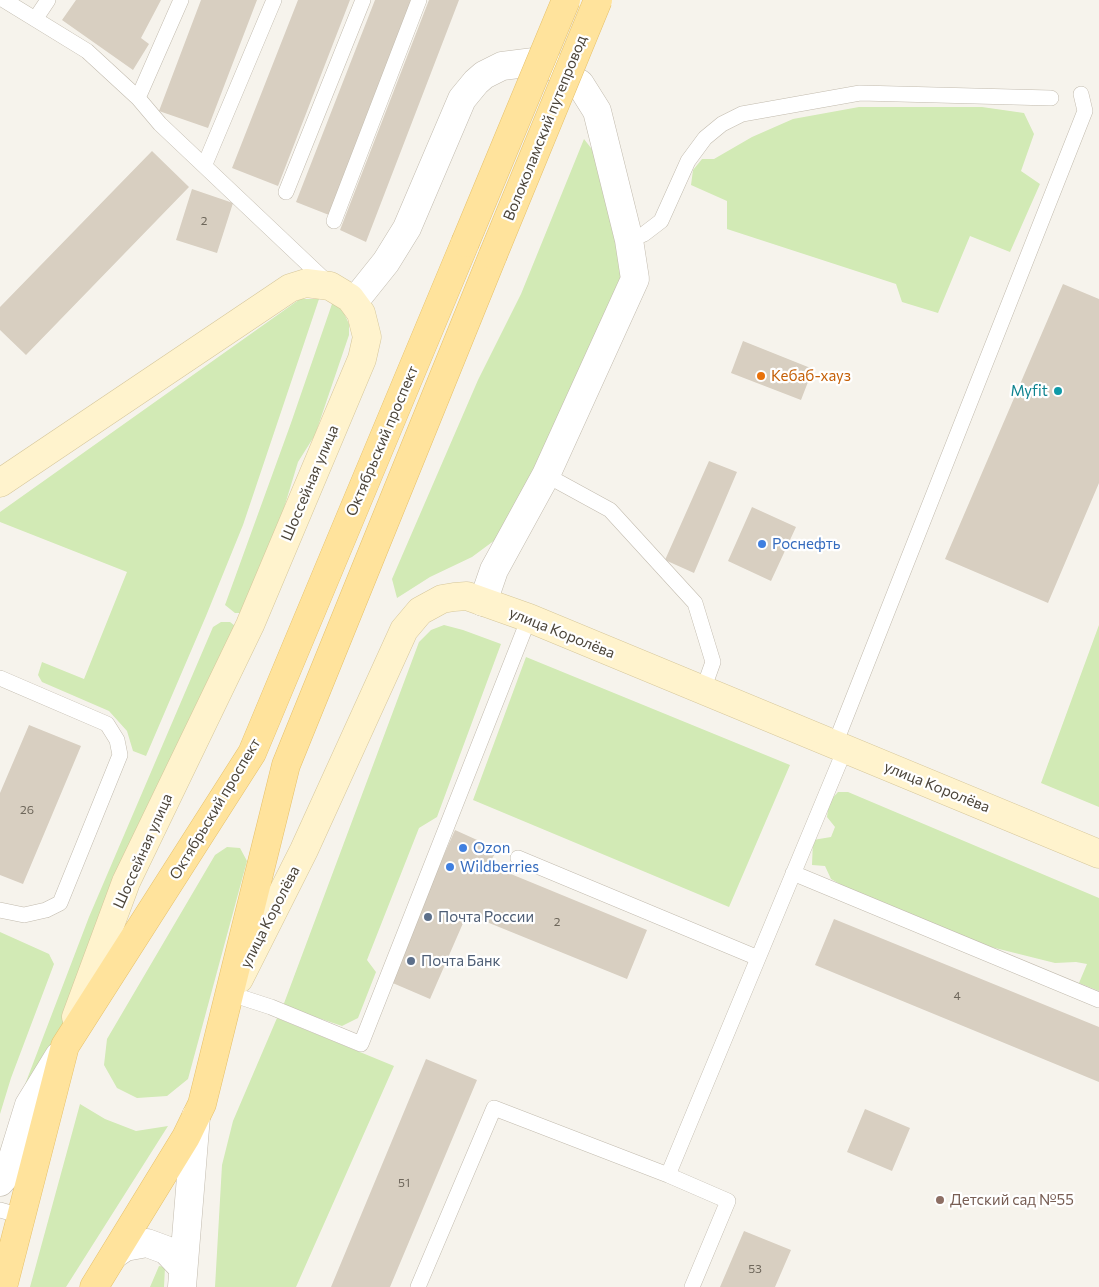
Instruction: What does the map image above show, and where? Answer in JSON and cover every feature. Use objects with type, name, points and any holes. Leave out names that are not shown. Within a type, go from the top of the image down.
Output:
[{"type":"main road","name":"Волоколамский путепровод","points":[[465,243],[566,0]]},
{"type":"main road","name":"Волоколамский путепровод","points":[[267,845],[286,765],[598,0]]},
{"type":"main road","name":"Октябрьский проспект","points":[[2,1287],[11,1212],[65,1046],[252,753],[465,243]]},
{"type":"main road","name":"Шоссейная улица","points":[[0,483],[283,292],[306,283],[330,286],[341,291],[354,302],[366,325],[366,348],[362,359],[250,625],[126,882],[65,1046]]},
{"type":"main road","name":"улица Королёва","points":[[231,994],[304,850],[397,643],[411,619],[420,610],[442,599],[467,596],[528,618],[1099,854]]},
{"type":"main road","points":[[267,845],[274,853],[284,857],[298,855],[304,850]]},
{"type":"main road","points":[[94,1287],[202,1104],[267,845]]},
{"type":"street","points":[[354,302],[386,262],[407,228],[462,98],[484,75],[512,63],[534,62],[554,67],[572,77],[587,92],[597,111],[629,240],[635,279],[546,476],[494,570],[483,602]]},
{"type":"street","points":[[0,1182],[8,1172],[29,1105],[65,1046]]},
{"type":"street","points":[[183,1277],[196,1116]]},
{"type":"street","points":[[115,1254],[124,1248],[148,1244],[166,1250],[183,1277]]},
{"type":"lane","points":[[4,0],[87,51],[138,98],[160,124],[205,164],[330,286]]},
{"type":"lane","points":[[36,18],[48,0]]},
{"type":"lane","points":[[138,98],[181,0]]},
{"type":"lane","points":[[205,164],[274,0]]},
{"type":"lane","points":[[286,192],[363,0]]},
{"type":"lane","points":[[334,222],[419,0]]},
{"type":"lane","points":[[629,240],[644,234],[661,221],[688,161],[704,138],[722,124],[742,114],[860,93],[1051,98]]},
{"type":"lane","points":[[668,1175],[793,873],[1085,111],[1081,94]]},
{"type":"lane","points":[[546,476],[610,510],[695,603],[713,662],[702,690]]},
{"type":"lane","points":[[231,994],[270,1007],[361,1044],[528,618]]},
{"type":"lane","points":[[0,678],[106,724],[117,740],[120,755],[60,902],[46,910],[24,915],[0,910]]},
{"type":"lane","points":[[518,858],[758,958]]},
{"type":"lane","points":[[793,873],[1099,1000]]},
{"type":"lane","points":[[418,1287],[494,1108],[668,1175],[728,1201],[692,1287]]},
{"type":"green space","points":[[859,107],[982,107],[1024,113],[1034,134],[1021,171],[1040,184],[1010,252],[970,236],[938,313],[902,302],[896,284],[727,229],[727,201],[691,185],[693,170],[702,159],[714,159],[752,137],[793,119]]},
{"type":"green space","points":[[584,139],[598,157],[625,276],[561,424],[499,537],[472,557],[430,577],[397,598],[392,579],[478,380],[521,294]]},
{"type":"green space","points":[[300,299],[319,299],[243,525],[146,756],[133,751],[127,731],[109,711],[42,682],[38,675],[42,662],[84,679],[127,572],[0,522],[0,512]]},
{"type":"green space","points":[[333,301],[343,311],[349,324],[349,335],[315,435],[298,462],[270,554],[244,613],[235,613],[225,605]]},
{"type":"green space","points":[[221,622],[230,622],[239,629],[72,1029],[21,1095],[89,917],[213,627]]},
{"type":"green space","points":[[444,625],[501,644],[437,817],[419,828],[367,960],[376,972],[358,1018],[342,1026],[283,1006],[419,642],[431,630]]},
{"type":"green space","points":[[1099,625],[1099,807],[1041,783]]},
{"type":"green space","points":[[526,657],[790,765],[729,907],[473,800]]},
{"type":"green space","points":[[838,792],[848,792],[1099,898],[1099,991],[1079,983],[1087,964],[1076,962],[1055,963],[979,944],[845,887],[831,879],[825,866],[812,865],[813,840],[831,837],[835,827],[827,817],[829,802]]},
{"type":"green space","points":[[227,847],[240,848],[247,861],[188,1079],[167,1096],[137,1098],[117,1088],[104,1065],[107,1039],[215,855]]},
{"type":"green space","points":[[0,932],[49,954],[54,964],[11,1078],[0,1114]]},
{"type":"green space","points":[[277,1018],[394,1066],[296,1287],[215,1287],[222,1165],[233,1121]]},
{"type":"green space","points":[[80,1104],[105,1119],[136,1131],[168,1126],[66,1287],[30,1287]]},
{"type":"green space","points":[[159,1266],[165,1267],[164,1287],[150,1287]]},
{"type":"building","points":[[76,0],[161,0],[141,38],[149,44],[133,70],[62,20]]},
{"type":"building","points":[[201,0],[257,0],[208,128],[159,111]]},
{"type":"building","points":[[298,0],[350,0],[278,186],[232,168]]},
{"type":"building","points":[[375,0],[412,0],[329,215],[296,202]]},
{"type":"building","points":[[429,0],[459,0],[366,242],[340,230]]},
{"type":"building","points":[[152,151],[189,187],[26,355],[0,330],[0,307]]},
{"type":"building","points":[[192,189],[233,203],[217,253],[176,240]]},
{"type":"building","name":"Myfit","points":[[1063,284],[1099,299],[1099,483],[1048,603],[945,559]]},
{"type":"building","points":[[743,341],[813,369],[801,400],[731,373]]},
{"type":"building","points":[[709,461],[737,472],[694,573],[665,560]]},
{"type":"building","name":"Роснефть","points":[[752,507],[796,527],[771,581],[728,561]]},
{"type":"building","points":[[29,725],[81,746],[23,884],[0,875],[0,793]]},
{"type":"building","points":[[455,830],[497,849],[489,865],[647,930],[627,979],[467,914],[430,999],[388,981]]},
{"type":"building","points":[[834,919],[1099,1027],[1099,1082],[815,965]]},
{"type":"building","points":[[426,1059],[477,1080],[390,1287],[331,1287]]},
{"type":"building","points":[[865,1109],[910,1128],[892,1171],[847,1152]]},
{"type":"building","points":[[744,1231],[791,1250],[775,1287],[720,1287]]},
{"type":"place","name":"Кебаб-хауз","points":[[761,376]]},
{"type":"place","name":"Myfit","points":[[1058,391]]},
{"type":"place","name":"Роснефть","points":[[762,544]]},
{"type":"place","name":"Ozon","points":[[463,848]]},
{"type":"place","name":"Wildberries","points":[[450,867]]},
{"type":"place","name":"Почта России","points":[[428,917]]},
{"type":"place","name":"Почта Банк","points":[[411,961]]},
{"type":"place","name":"Детский сад №55","points":[[940,1200]]}]
